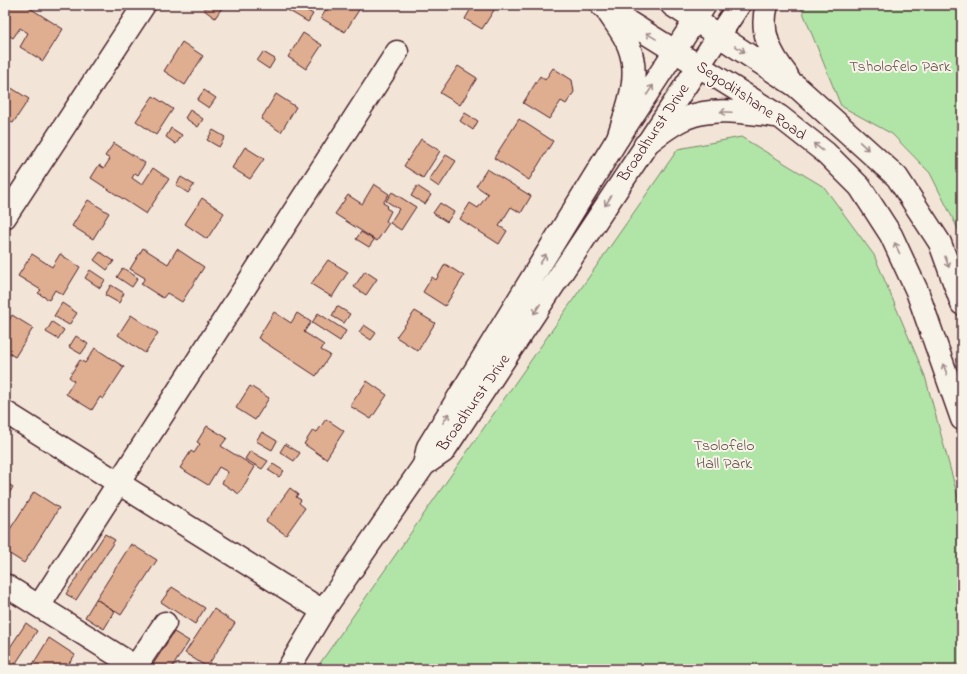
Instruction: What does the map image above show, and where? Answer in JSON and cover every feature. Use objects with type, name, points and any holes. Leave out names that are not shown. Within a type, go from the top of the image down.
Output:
[{"type":"street","points":[[5,217],[144,5]]},
{"type":"street","name":"Segoditshane Road","points":[[672,5],[700,13],[718,36],[796,86],[897,176],[940,243],[962,304]]},
{"type":"street","name":"Broadhurst Drive","points":[[424,465],[444,452],[645,145],[739,5]]},
{"type":"street","points":[[767,5],[764,23],[768,43],[772,54],[796,86]]},
{"type":"street","points":[[603,6],[629,46],[634,62],[634,83],[618,138]]},
{"type":"street","name":"Segoditshane Road","points":[[603,6],[779,116],[826,153],[860,187],[891,235],[917,291],[962,419]]},
{"type":"street","name":"Broadhurst Drive","points":[[424,465],[428,446],[618,138],[700,13]]},
{"type":"street","points":[[39,606],[397,52]]},
{"type":"street","points":[[645,145],[679,122],[700,113],[721,112],[779,116]]},
{"type":"street","points":[[5,412],[323,611]]},
{"type":"street","points":[[288,669],[323,611],[424,465]]},
{"type":"street","points":[[5,585],[135,668],[165,623]]},
{"type":"green space","name":"Tsholofelo Park","points":[[800,5],[962,5],[962,237],[930,173],[892,134],[841,106]]},
{"type":"green space","name":"Tsolofelo Hall Park","points":[[741,137],[824,187],[874,255],[925,376],[962,512],[962,669],[316,669],[678,149]]},
{"type":"building","points":[[11,5],[25,5],[63,29],[43,61],[20,47],[28,33],[20,28],[13,38],[5,33],[5,14]]},
{"type":"building","points":[[207,5],[224,5],[215,18],[204,10]]},
{"type":"building","points":[[288,5],[297,5],[313,14],[308,22],[286,9]]},
{"type":"building","points":[[329,5],[362,5],[345,32],[321,18]]},
{"type":"building","points":[[473,5],[492,5],[496,7],[482,29],[465,19]]},
{"type":"building","points":[[303,33],[322,45],[306,69],[288,57]]},
{"type":"building","points":[[182,42],[203,56],[185,85],[164,71]]},
{"type":"building","points":[[263,52],[275,59],[269,69],[257,61]]},
{"type":"building","points":[[458,66],[477,78],[460,105],[440,93]]},
{"type":"building","points":[[553,68],[572,80],[574,92],[566,104],[561,101],[549,119],[523,103],[540,76],[545,80]]},
{"type":"building","points":[[5,84],[29,99],[13,123],[5,119]]},
{"type":"building","points":[[204,90],[216,98],[209,108],[197,100]]},
{"type":"building","points":[[276,94],[296,107],[281,132],[261,119]]},
{"type":"building","points":[[153,96],[173,109],[156,135],[136,121]]},
{"type":"building","points":[[190,110],[203,119],[198,127],[185,118]]},
{"type":"building","points":[[465,113],[478,121],[473,130],[460,121]]},
{"type":"building","points":[[519,119],[553,141],[529,180],[494,158]]},
{"type":"building","points":[[171,128],[182,135],[176,144],[166,137]]},
{"type":"building","points":[[213,130],[225,137],[219,147],[207,140]]},
{"type":"building","points":[[421,139],[440,151],[423,178],[404,166]]},
{"type":"building","points":[[114,143],[145,163],[138,175],[135,173],[132,178],[142,185],[153,168],[169,179],[146,214],[91,178],[99,165],[104,168],[110,159],[105,156]]},
{"type":"building","points":[[245,147],[264,159],[250,179],[232,168]]},
{"type":"building","points":[[446,155],[456,161],[439,187],[429,180]]},
{"type":"building","points":[[487,169],[531,196],[521,213],[511,207],[499,226],[507,231],[499,244],[460,219],[470,203],[478,208],[488,194],[476,186]]},
{"type":"building","points":[[181,177],[194,185],[188,193],[176,185]]},
{"type":"building","points":[[374,184],[389,194],[383,203],[388,206],[386,208],[391,211],[386,221],[389,223],[377,241],[335,214],[348,195],[362,204]]},
{"type":"building","points":[[417,186],[431,195],[425,204],[411,196]]},
{"type":"building","points":[[392,192],[416,207],[401,230],[390,223],[399,209],[386,201]]},
{"type":"building","points":[[202,198],[224,213],[207,239],[185,224]]},
{"type":"building","points":[[88,200],[109,213],[93,239],[72,226]]},
{"type":"building","points":[[440,203],[454,212],[447,222],[433,213]]},
{"type":"building","points":[[361,232],[374,240],[369,247],[356,239]]},
{"type":"building","points":[[143,248],[168,264],[177,249],[204,267],[182,302],[167,293],[163,298],[141,284],[145,278],[130,269]]},
{"type":"building","points":[[100,252],[114,261],[107,270],[94,260]]},
{"type":"building","points":[[32,254],[52,267],[60,254],[80,267],[63,295],[55,290],[49,300],[38,293],[41,290],[18,276]]},
{"type":"building","points":[[328,260],[348,272],[332,297],[311,284]]},
{"type":"building","points":[[445,264],[464,276],[445,306],[423,292],[432,277],[436,280]]},
{"type":"building","points":[[123,268],[138,278],[132,287],[117,277]]},
{"type":"building","points":[[90,270],[105,280],[100,288],[85,278]]},
{"type":"building","points":[[365,271],[377,279],[366,295],[354,287]]},
{"type":"building","points":[[111,285],[124,293],[119,303],[105,295]]},
{"type":"building","points":[[62,303],[77,313],[69,325],[54,316]]},
{"type":"building","points":[[337,306],[350,314],[344,323],[332,316]]},
{"type":"building","points":[[415,311],[435,323],[418,351],[396,337]]},
{"type":"building","points":[[274,312],[291,323],[297,313],[311,322],[304,332],[324,345],[321,350],[330,355],[316,376],[258,338]]},
{"type":"building","points":[[318,313],[346,331],[340,341],[312,323]]},
{"type":"building","points":[[12,315],[33,328],[15,357],[5,351],[5,327]]},
{"type":"building","points":[[131,315],[158,333],[145,353],[118,335]]},
{"type":"building","points":[[52,322],[64,330],[58,339],[46,332]]},
{"type":"building","points":[[364,325],[376,333],[371,340],[359,332]]},
{"type":"building","points":[[76,336],[88,344],[81,354],[69,347]]},
{"type":"building","points":[[95,348],[124,367],[103,399],[100,397],[92,410],[66,394],[74,381],[69,377],[80,360],[85,363]]},
{"type":"building","points":[[367,381],[387,395],[371,419],[350,406]]},
{"type":"building","points":[[250,386],[269,398],[255,420],[236,408]]},
{"type":"building","points":[[326,419],[344,431],[326,459],[304,444],[313,430],[317,432]]},
{"type":"building","points":[[207,426],[227,438],[221,446],[255,467],[239,494],[222,483],[228,472],[219,467],[208,485],[180,468],[191,451],[194,453],[200,444],[197,442]]},
{"type":"building","points":[[262,432],[277,441],[272,450],[256,441]]},
{"type":"building","points":[[285,444],[300,453],[294,461],[280,452]]},
{"type":"building","points":[[250,451],[268,461],[262,469],[245,459]]},
{"type":"building","points":[[273,464],[284,471],[279,477],[268,470]]},
{"type":"building","points":[[5,482],[13,487],[5,500]]},
{"type":"building","points":[[290,488],[298,494],[296,497],[301,500],[299,503],[305,508],[286,535],[266,521]]},
{"type":"building","points":[[34,492],[59,508],[24,563],[5,551],[5,537]]},
{"type":"building","points":[[105,534],[115,540],[76,600],[66,594]]},
{"type":"building","points":[[131,544],[157,560],[121,615],[96,599]]},
{"type":"building","points":[[172,587],[205,608],[195,624],[161,602]]},
{"type":"building","points":[[96,599],[115,611],[104,629],[85,617]]},
{"type":"building","points":[[214,609],[235,623],[207,667],[185,653]]},
{"type":"building","points":[[26,623],[37,631],[12,669],[5,669],[5,655]]},
{"type":"building","points":[[174,632],[189,641],[171,669],[150,669]]},
{"type":"building","points":[[49,638],[75,655],[65,669],[30,669]]},
{"type":"building","points":[[188,663],[197,669],[184,669]]}]
